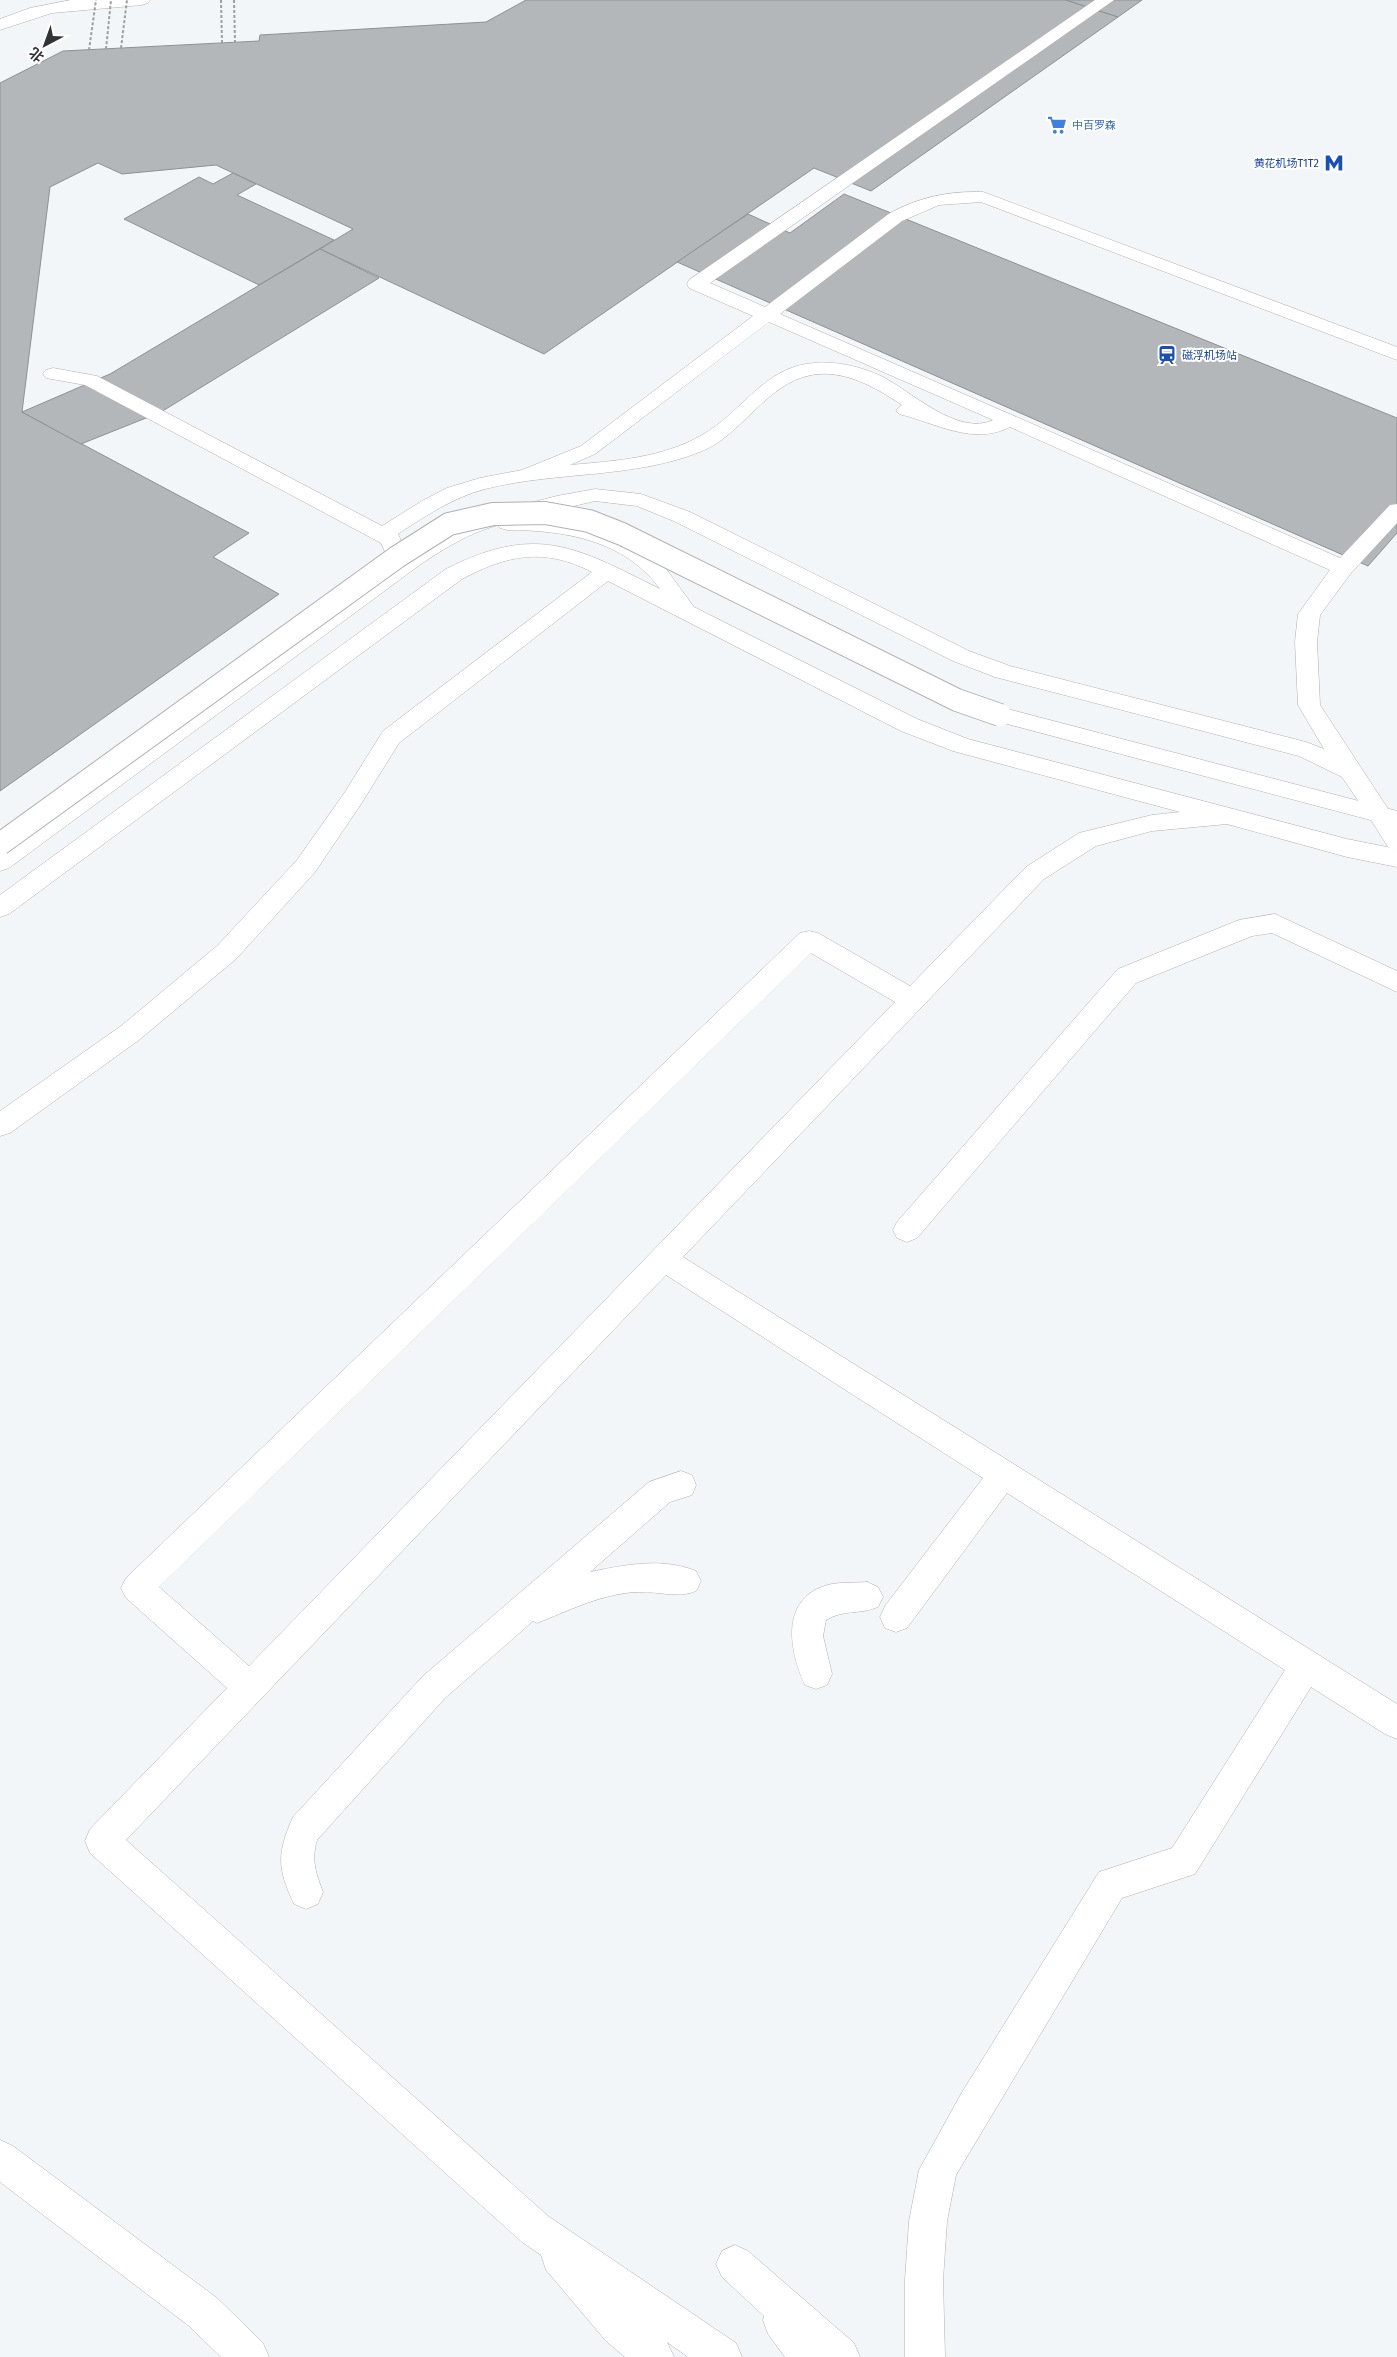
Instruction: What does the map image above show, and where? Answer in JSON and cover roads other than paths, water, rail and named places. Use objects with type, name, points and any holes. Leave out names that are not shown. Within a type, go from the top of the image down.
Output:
[{"type":"main road","points":[[0,25],[36,10],[61,4],[142,0]]},
{"type":"main road","points":[[1106,0],[696,284],[1010,420],[1343,568]]},
{"type":"main road","points":[[527,475],[588,450],[896,217],[921,203],[950,196],[983,197],[1397,354]]},
{"type":"main road","points":[[0,831],[443,498],[479,484],[527,475],[616,468],[653,461],[697,447],[720,432],[748,409],[771,385],[787,375],[812,369],[835,368],[859,374],[898,392],[925,413]]},
{"type":"main road","points":[[53,374],[90,380],[388,541],[414,540],[557,502],[596,495],[642,500],[683,517],[970,659],[1003,672],[1306,750],[1350,772]]},
{"type":"main road","points":[[748,409],[789,390],[812,386],[835,386],[883,405],[925,413],[963,427],[988,429],[1010,420]]},
{"type":"main road","points":[[1397,510],[1343,568],[1310,614],[1306,666],[1309,705],[1350,772],[1389,817],[1397,840]]},
{"type":"main road","points":[[0,844],[397,557],[449,524],[494,514],[545,513],[589,521],[622,534],[957,700],[1000,715],[1389,817]]},
{"type":"main road","points":[[0,862],[412,559],[442,540],[476,524],[522,523],[569,528],[616,543],[650,563],[688,613]]},
{"type":"main road","points":[[0,908],[454,574],[484,558],[515,550],[548,551],[585,560],[909,725],[961,745],[1347,848],[1397,858]]},
{"type":"main road","points":[[0,1124],[12,1118],[130,1033],[227,952],[306,866],[353,798],[391,737],[607,571]]},
{"type":"main road","points":[[654,2357],[620,2327],[535,2229],[102,1841],[1035,873],[1088,840],[1152,823],[1226,816]]},
{"type":"main road","points":[[907,1230],[1127,976],[1248,926],[1275,923],[1397,982]]},
{"type":"main road","points":[[250,1688],[137,1588],[809,940],[913,1000]]},
{"type":"main road","points":[[663,1259],[1397,1723]]},
{"type":"main road","points":[[896,1617],[1004,1474]]},
{"type":"main road","points":[[306,1892],[298,1878],[295,1862],[298,1843],[305,1829],[434,1687],[660,1492],[681,1485]]},
{"type":"main road","points":[[512,1619],[584,1588],[639,1577],[685,1581]]},
{"type":"main road","points":[[816,1674],[807,1636],[811,1612],[832,1599],[867,1597]]},
{"type":"main road","points":[[925,2357],[924,2270],[928,2221],[938,2170],[974,2107],[1111,1884],[1183,1862],[1306,1666]]},
{"type":"main road","points":[[0,2159],[202,2312],[249,2357]]},
{"type":"main road","points":[[535,2229],[722,2357]]},
{"type":"main road","points":[[808,2357],[778,2314],[734,2264],[840,2357]]},
{"type":"place","name":"中百罗森","points":[[1057,125]]},
{"type":"place","name":"黄花机场T1T2","points":[[1334,163]]},
{"type":"place","name":"磁浮机场站","points":[[1167,355]]}]
